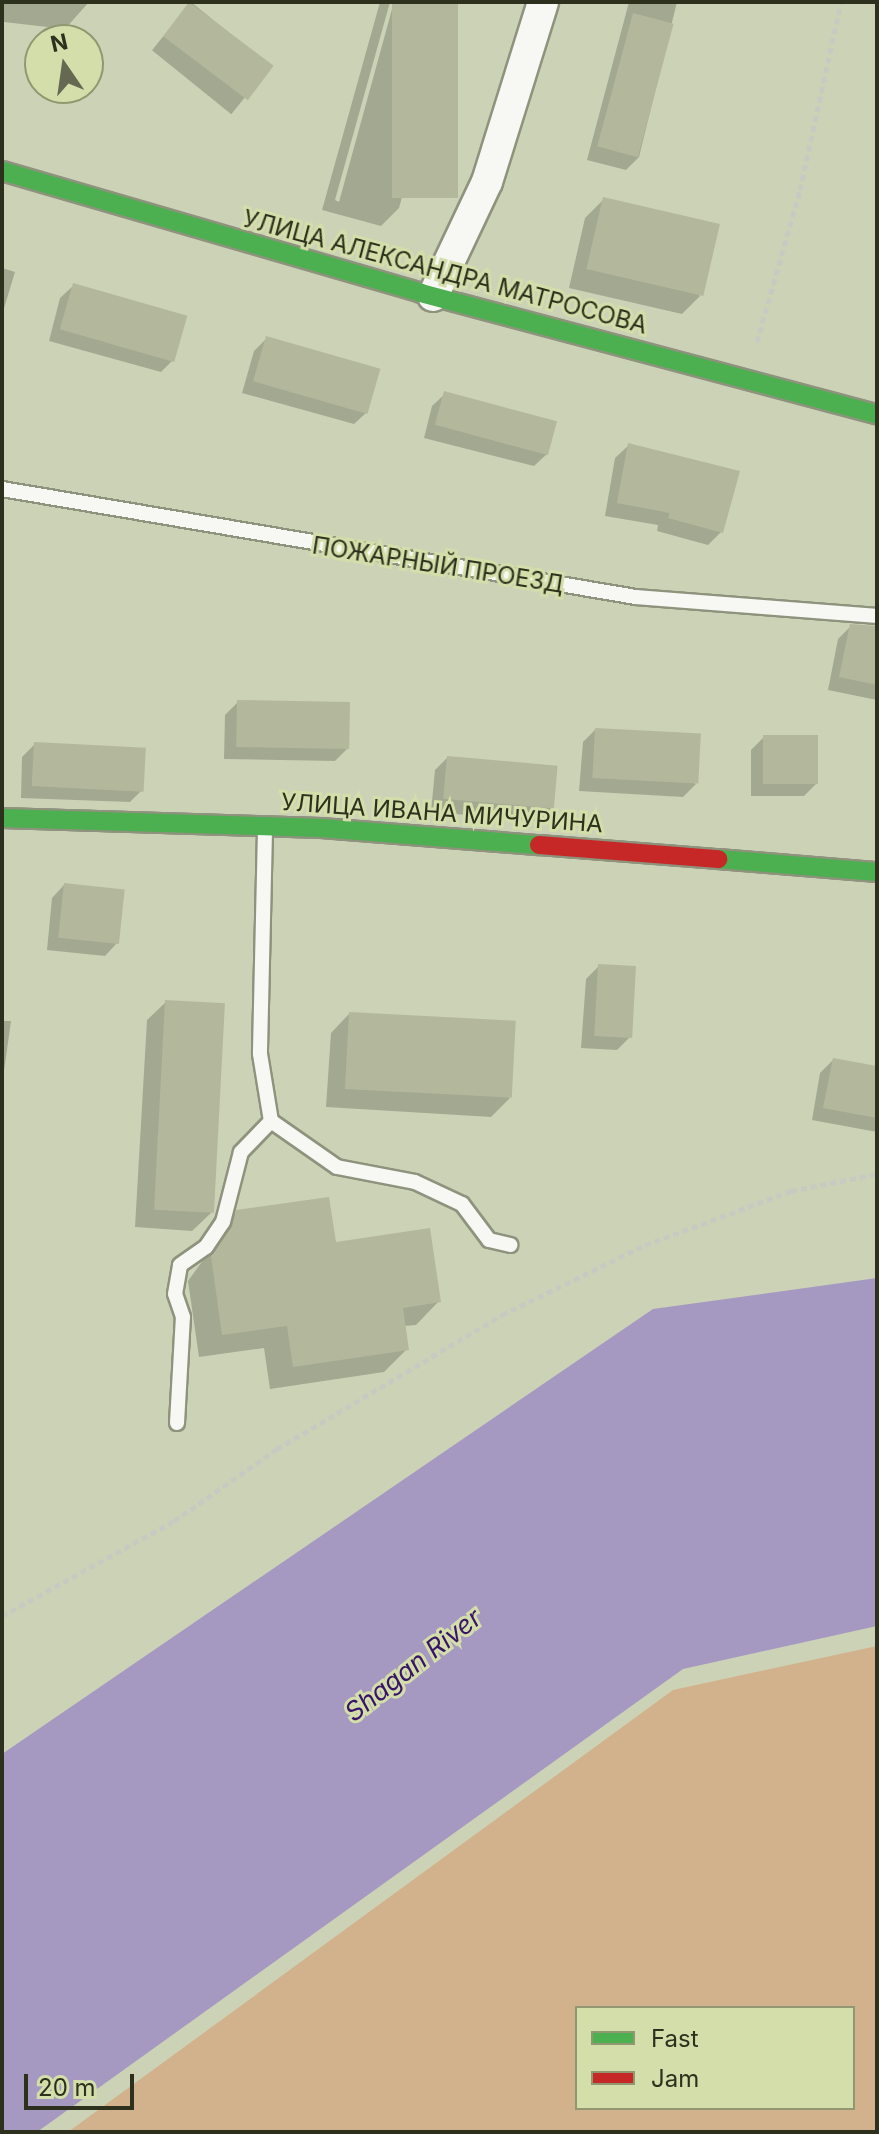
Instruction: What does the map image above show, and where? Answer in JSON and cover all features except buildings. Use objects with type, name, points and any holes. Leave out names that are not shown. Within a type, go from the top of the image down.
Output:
[{"type":"street","points":[[433,296],[487,182],[543,2]]},
{"type":"street","name":"УЛИЦА АЛЕКСАНДРА МАТРОСОВА","points":[[2,171],[433,296],[877,414]]},
{"type":"street","name":"УЛИЦА ИВАНА МИЧУРИНА","points":[[2,818],[265,826],[877,872]]},
{"type":"lane","name":"ПОЖАРНЫЙ ПРОЕЗД","points":[[2,489],[636,597],[877,616]]},
{"type":"lane","points":[[265,826],[260,1054],[271,1121],[337,1167],[415,1182],[462,1204],[489,1240],[510,1245]]},
{"type":"lane","points":[[177,1423],[183,1317],[175,1294],[180,1265],[206,1247],[223,1222],[241,1152],[271,1121]]},
{"type":"path","points":[[746,379],[800,190],[841,2]]},
{"type":"path","points":[[2,1616],[174,1521],[290,1441],[502,1315],[645,1245],[791,1191],[877,1174]]},
{"type":"shaded area","points":[[877,1646],[877,2132],[68,2132],[673,1690]]},
{"type":"water","name":"Shagan River","points":[[877,1278],[877,1626],[683,1669],[37,2132],[2,2132],[2,1754],[653,1309]]},
{"type":"traffic: fast","points":[[2,171],[421,293],[877,414]]},
{"type":"traffic: fast","points":[[2,818],[321,828],[539,845]]},
{"type":"traffic: fast","points":[[718,859],[877,872]]},
{"type":"traffic: jam","points":[[539,845],[718,859]]}]
